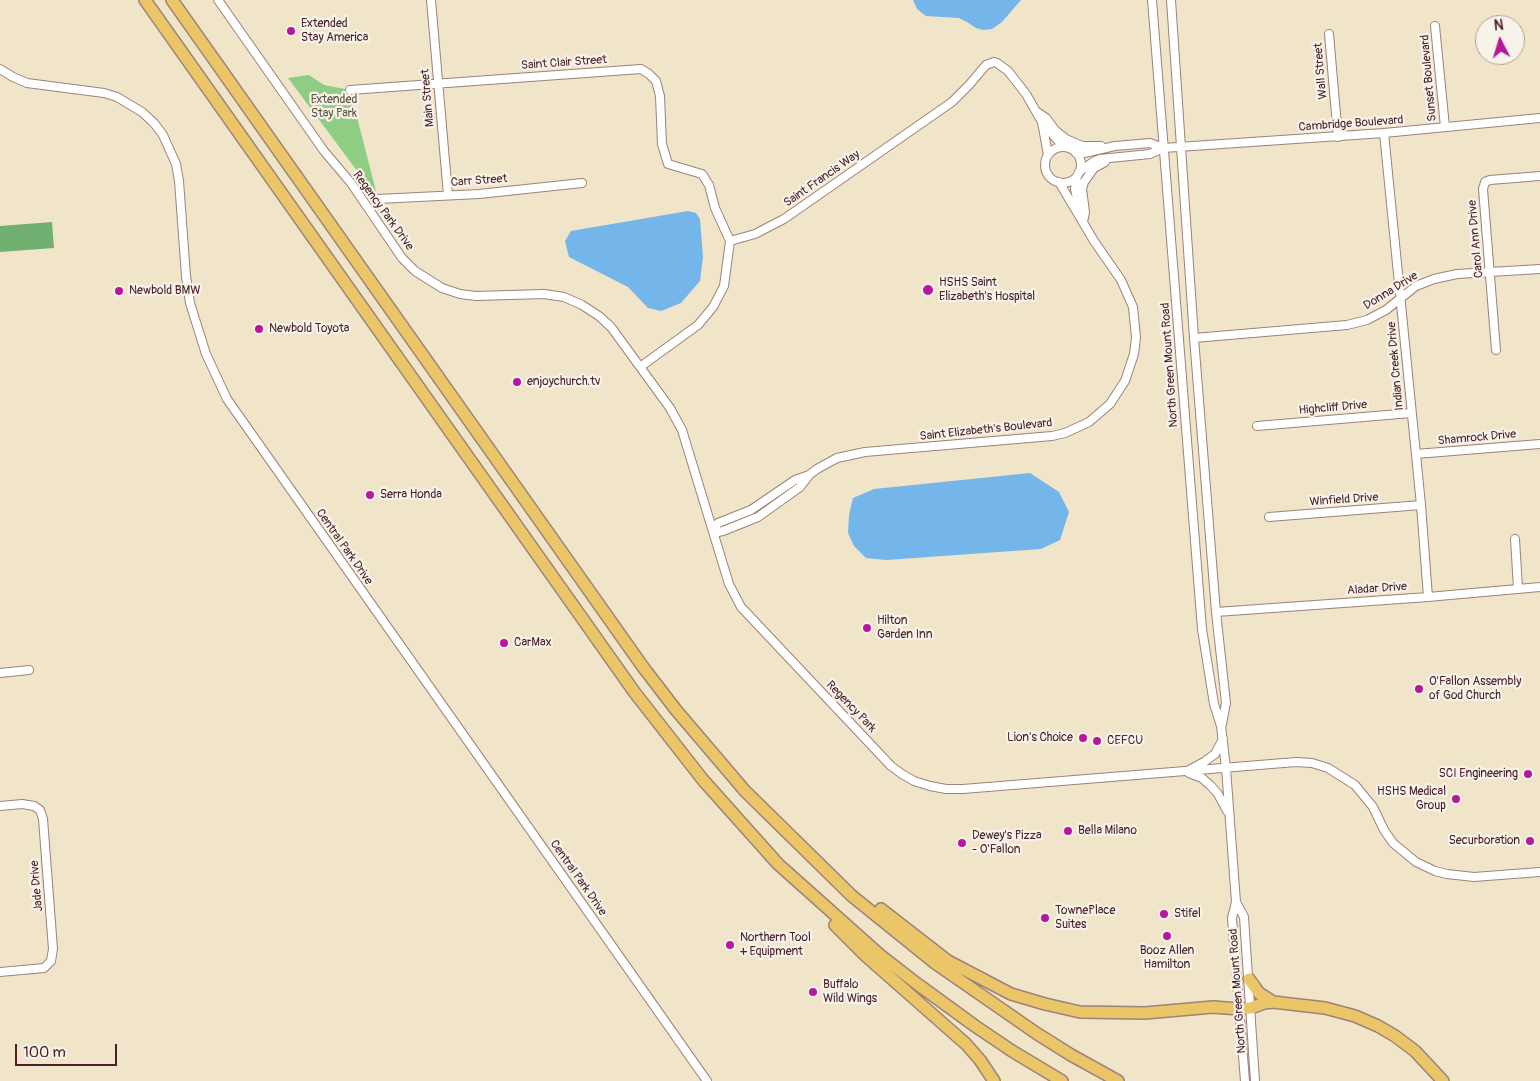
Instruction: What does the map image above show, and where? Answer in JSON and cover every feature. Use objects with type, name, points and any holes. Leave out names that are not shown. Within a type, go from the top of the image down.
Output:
[{"type":"highway","points":[[144,0],[635,693],[703,780],[778,864],[843,924],[916,983],[1012,1051],[1062,1081]]},
{"type":"highway","points":[[172,0],[660,689],[682,718],[745,791],[842,884],[852,896],[891,928],[969,988],[1064,1051],[1118,1081]]},
{"type":"highway","points":[[778,864],[790,882],[866,956],[966,1044],[980,1060],[994,1081]]},
{"type":"highway","points":[[842,884],[860,893],[948,961],[1011,994],[1080,1012],[1145,1013],[1213,1007],[1245,1009],[1273,1002],[1325,1008],[1354,1016],[1378,1026],[1395,1036],[1415,1051],[1443,1081]]},
{"type":"highway","points":[[1249,979],[1258,993],[1273,1002]]},
{"type":"street","name":"Regency Park Drive","points":[[218,0],[324,151],[351,183],[402,258],[415,271],[442,288],[468,295],[544,294],[564,297],[582,305],[599,316],[620,338],[640,367]]},
{"type":"street","name":"Main Street","points":[[431,0],[448,195]]},
{"type":"street","name":"North Green Mount Road","points":[[1152,0],[1202,629],[1214,704],[1223,738],[1236,902],[1232,918],[1255,1081]]},
{"type":"street","name":"North Green Mount Road","points":[[1171,0],[1194,338],[1216,612],[1226,703],[1221,726]]},
{"type":"street","name":"Sunset Boulevard","points":[[1435,26],[1445,127]]},
{"type":"street","name":"Wall Street","points":[[1328,34],[1338,137]]},
{"type":"street","name":"Saint Francis Way","points":[[730,241],[755,234],[782,220],[952,102],[986,65],[994,62],[1008,71],[1026,94],[1042,122],[1066,148]]},
{"type":"street","name":"Central Park Drive","points":[[0,69],[27,83],[104,93],[117,97],[142,112],[163,135],[176,164],[190,303],[206,354],[227,399],[707,1081]]},
{"type":"street","name":"Saint Clair Street","points":[[350,90],[641,69],[656,81],[660,96],[662,144],[668,164],[702,174],[709,185],[715,208],[730,241]]},
{"type":"street","name":"Saint Francis Way","points":[[1037,112],[1046,118],[1060,135],[1074,144],[1108,147]]},
{"type":"street","name":"Cambridge Boulevard","points":[[1163,148],[1338,137],[1540,118]]},
{"type":"street","name":"Saint Francis Way","points":[[1042,122],[1048,155]]},
{"type":"street","name":"Indian Creek Drive","points":[[1384,133],[1421,505],[1428,597]]},
{"type":"street","points":[[1048,155],[1054,150],[1066,148],[1076,153],[1084,153],[1108,147],[1150,143],[1163,148]]},
{"type":"street","points":[[1059,182],[1071,181],[1093,162],[1111,157],[1150,154],[1163,148]]},
{"type":"street","name":"Saint Elizabeth's Boulevard","points":[[1076,153],[1080,160],[1075,189],[1081,218]]},
{"type":"street","name":"Saint Elizabeth's Boulevard","points":[[712,530],[718,532],[734,528],[758,517],[800,487],[808,476],[826,463],[851,454],[1052,436],[1079,428],[1100,414],[1118,393],[1131,368],[1136,338],[1133,307],[1127,291],[1094,241],[1059,182],[1052,179],[1047,173],[1045,162],[1048,155]]},
{"type":"street","points":[[1081,218],[1085,212],[1082,189],[1084,182],[1094,168],[1111,157]]},
{"type":"street","name":"Carol Ann Drive","points":[[1496,350],[1483,189],[1485,182],[1490,180],[1540,176]]},
{"type":"street","name":"Carr Street","points":[[378,199],[479,194],[582,183]]},
{"type":"street","points":[[640,367],[693,329],[713,307],[724,286],[730,241]]},
{"type":"street","name":"Donna Drive","points":[[1194,338],[1347,325],[1367,320],[1386,310],[1416,286],[1434,279],[1457,274],[1540,269]]},
{"type":"street","name":"Regency Park","points":[[640,367],[670,408],[682,430],[712,530],[732,591],[740,607],[891,766],[914,781],[946,789],[963,789],[1296,762],[1312,763],[1328,768],[1355,785],[1365,795],[1393,843],[1416,862],[1447,874],[1474,877],[1540,872]]},
{"type":"street","name":"Highcliff Drive","points":[[1257,426],[1411,413]]},
{"type":"street","name":"Shamrock Drive","points":[[1416,454],[1540,444]]},
{"type":"street","name":"Winfield Drive","points":[[1269,517],[1421,505]]},
{"type":"street","points":[[1515,539],[1518,588]]},
{"type":"street","name":"Aladar Drive","points":[[1216,612],[1428,597],[1540,586]]},
{"type":"street","points":[[0,673],[29,670]]},
{"type":"street","points":[[1184,772],[1215,754],[1223,738]]},
{"type":"street","points":[[1184,772],[1202,778],[1210,785],[1218,794],[1229,815]]},
{"type":"street","name":"Jade Drive","points":[[0,806],[22,804],[34,806],[40,810],[43,819],[53,948],[51,961],[44,968],[0,972]]},
{"type":"street","name":"North Green Mount Road","points":[[1236,902],[1244,917],[1249,979],[1245,1009],[1245,1081]]},
{"type":"green space","name":"Extended Stay Park","points":[[309,75],[324,85],[350,90],[378,199],[288,78]]},
{"type":"green space","points":[[52,222],[54,248],[0,252],[0,226]]},
{"type":"water","points":[[913,0],[1021,0],[1002,22],[992,29],[983,30],[959,18],[926,16],[917,9]]},
{"type":"water","points":[[688,211],[696,213],[700,219],[703,257],[700,281],[681,303],[661,311],[648,308],[628,287],[569,257],[565,241],[571,231]]},
{"type":"water","points":[[1030,473],[1059,492],[1069,512],[1060,540],[1041,549],[886,560],[866,558],[854,546],[848,533],[849,515],[853,498],[874,489]]},
{"type":"place","name":"Extended Stay America","points":[[291,31]]},
{"type":"place","name":"HSHS Saint Elizabeth's Hospital","points":[[928,290]]},
{"type":"place","name":"Newbold BMW","points":[[119,291]]},
{"type":"place","name":"Newbold Toyota","points":[[259,329]]},
{"type":"place","name":"enjoychurch.tv","points":[[517,382]]},
{"type":"place","name":"Serra Honda","points":[[370,495]]},
{"type":"place","name":"Hilton Garden Inn","points":[[867,628]]},
{"type":"place","name":"CarMax","points":[[504,643]]},
{"type":"place","name":"O'Fallon Assembly of God Church","points":[[1419,689]]},
{"type":"place","name":"Lion's Choice","points":[[1083,738]]},
{"type":"place","name":"CEFCU","points":[[1097,741]]},
{"type":"place","name":"SCI Engineering","points":[[1528,774]]},
{"type":"place","name":"HSHS Medical Group","points":[[1456,799]]},
{"type":"place","name":"Bella Milano","points":[[1068,831]]},
{"type":"place","name":"Securboration","points":[[1530,841]]},
{"type":"place","name":"Dewey's Pizza - O'Fallon","points":[[962,843]]},
{"type":"place","name":"Stifel","points":[[1164,914]]},
{"type":"place","name":"TownePlace Suites","points":[[1045,918]]},
{"type":"place","name":"Booz Allen Hamilton","points":[[1167,936]]},
{"type":"place","name":"Northern Tool + Equipment","points":[[730,945]]},
{"type":"place","name":"Buffalo Wild Wings","points":[[813,992]]}]
